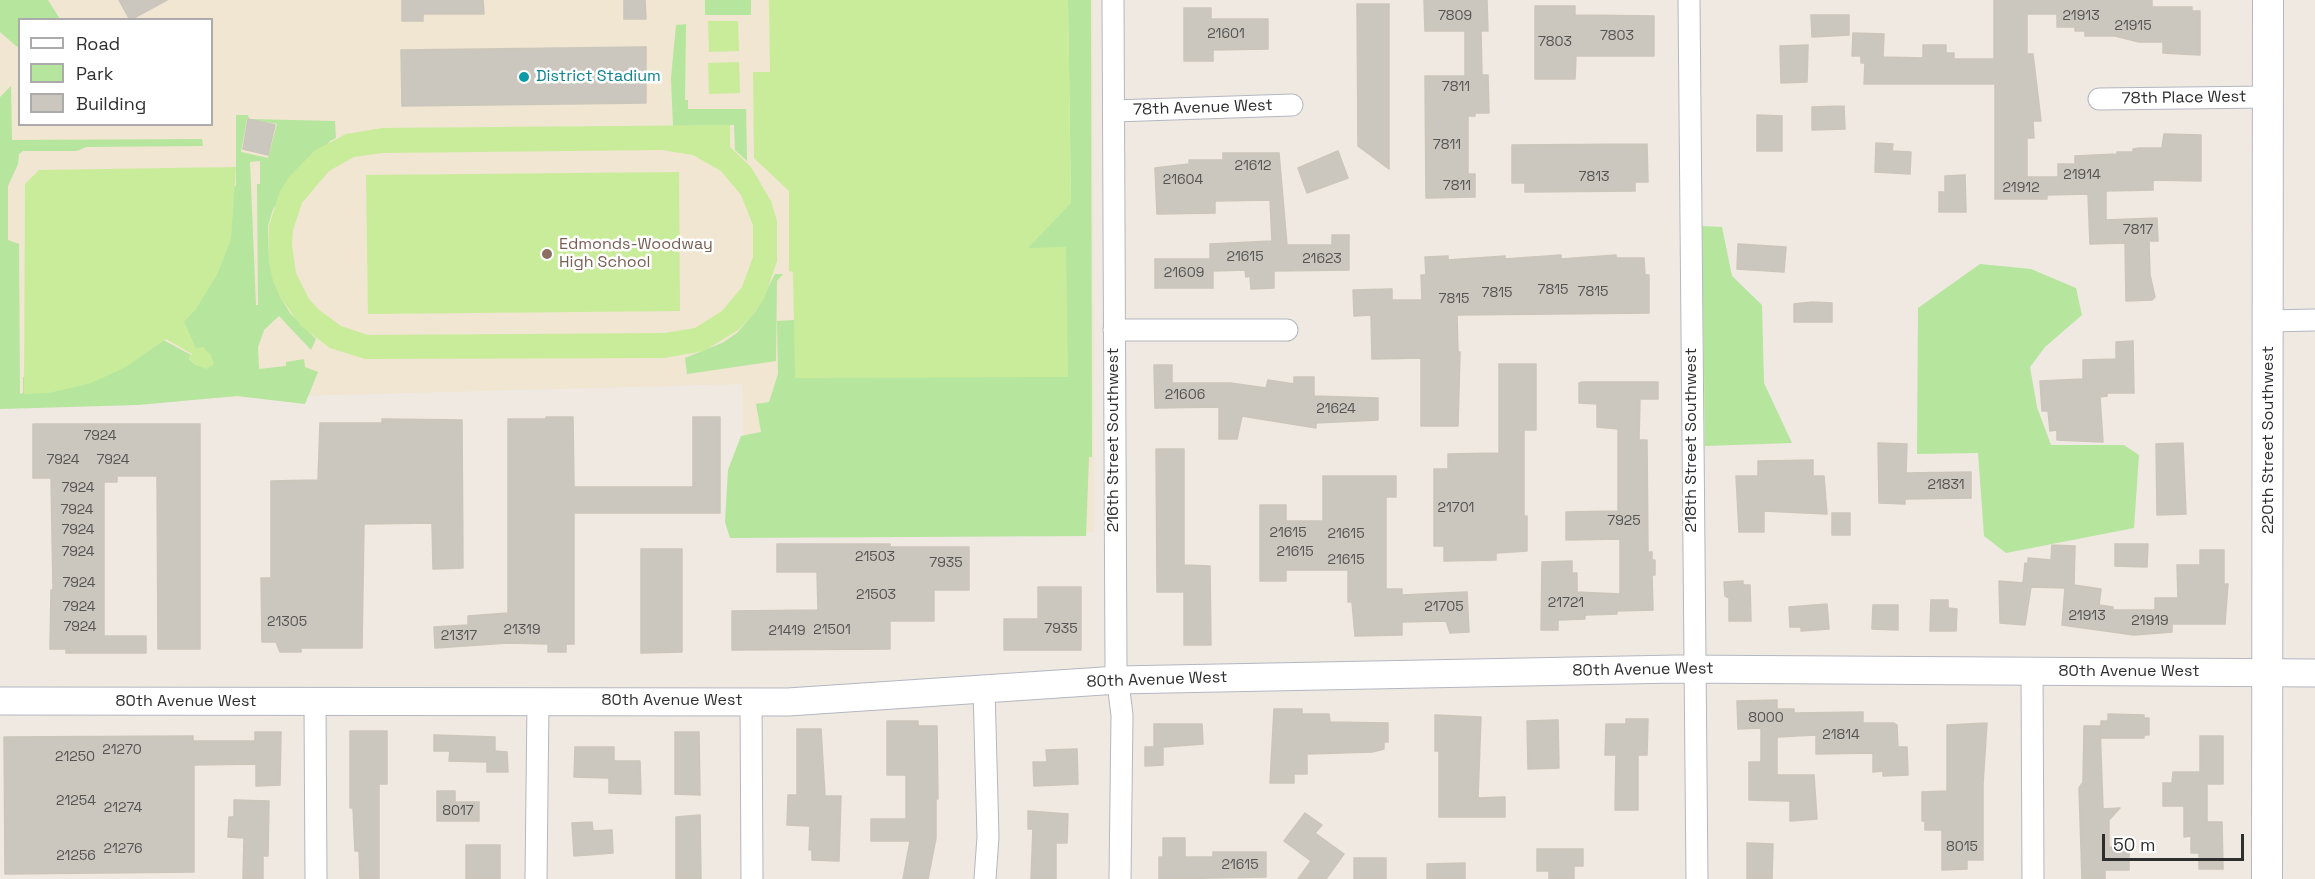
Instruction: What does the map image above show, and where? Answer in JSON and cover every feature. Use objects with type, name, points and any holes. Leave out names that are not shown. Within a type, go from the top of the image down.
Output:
[{"type":"main road","name":"220th Street Southwest","points":[[2267,879],[2268,0]]},
{"type":"street","name":"216th Street Southwest","points":[[1113,0],[1118,681],[1122,715],[1120,879]]},
{"type":"street","name":"218th Street Southwest","points":[[1689,0],[1697,879]]},
{"type":"street","name":"78th Place West","points":[[2099,99],[2268,97]]},
{"type":"street","name":"78th Avenue West","points":[[1114,111],[1292,105]]},
{"type":"street","points":[[2269,321],[2315,320]]},
{"type":"street","points":[[1114,330],[1287,330]]},
{"type":"street","name":"80th Avenue West","points":[[0,701],[315,703],[799,701],[1118,681],[1694,669],[2315,673]]},
{"type":"street","points":[[2032,671],[2033,879]]},
{"type":"street","points":[[984,688],[988,837],[986,879]]},
{"type":"street","points":[[751,701],[752,879]]},
{"type":"street","points":[[536,879],[538,702]]},
{"type":"street","points":[[315,703],[316,879]]},
{"type":"shaded area","name":"Edmonds-Woodway High School","points":[[0,0],[1093,0],[1094,532],[746,535],[742,384],[1,404]]},
{"type":"green space","points":[[0,0],[48,0],[59,18],[18,18],[18,47],[0,32]]},
{"type":"green space","points":[[705,0],[751,0],[751,15],[705,15]]},
{"type":"green space","points":[[769,0],[1068,0],[1071,203],[1028,248],[1066,247],[1068,377],[795,378],[793,272],[789,271],[789,191],[754,158],[753,72],[770,72]]},
{"type":"green space","points":[[1068,0],[1091,0],[1092,457],[1089,457],[1086,536],[730,538],[725,522],[728,470],[741,436],[761,432],[756,404],[769,402],[778,374],[777,321],[794,320],[1071,203]]},
{"type":"green space","points":[[708,21],[738,21],[739,51],[709,52]]},
{"type":"green space","points":[[686,24],[685,100],[688,100],[688,109],[746,109],[747,161],[735,150],[734,125],[673,126],[671,78],[676,25]]},
{"type":"green space","points":[[739,62],[740,93],[709,94],[708,63]]},
{"type":"green space","points":[[11,86],[12,140],[202,139],[203,146],[86,147],[77,151],[23,151],[19,154],[18,164],[8,186],[8,240],[19,244],[20,394],[23,393],[23,377],[48,379],[158,337],[191,355],[189,359],[196,365],[196,349],[181,316],[230,187],[236,186],[236,115],[248,115],[249,119],[335,121],[336,138],[330,141],[273,209],[268,226],[269,262],[280,297],[290,313],[316,339],[311,350],[279,316],[264,330],[258,347],[259,369],[286,366],[286,362],[304,359],[305,367],[318,372],[305,404],[237,396],[138,405],[0,409],[0,97]],"holes":[[[247,119],[277,124],[268,158],[241,152]],[[260,161],[260,184],[257,184],[258,305],[256,305],[250,162]]]},
{"type":"green space","points":[[730,125],[730,147],[751,167],[771,201],[777,221],[777,261],[764,299],[738,330],[704,351],[664,358],[365,359],[330,348],[301,326],[280,297],[273,281],[269,262],[269,226],[280,191],[289,177],[314,151],[346,134],[382,128]],"holes":[[[662,150],[693,155],[721,171],[741,195],[753,225],[753,257],[742,287],[722,311],[695,328],[664,333],[368,335],[341,326],[318,309],[309,299],[296,273],[292,245],[293,230],[302,203],[329,171],[354,157],[382,153]]]},
{"type":"green space","points":[[236,167],[231,240],[217,275],[196,309],[184,322],[196,348],[203,347],[211,355],[214,364],[206,369],[196,365],[189,358],[192,354],[166,339],[126,367],[91,383],[49,393],[24,394],[25,184],[39,170]]},
{"type":"green space","points":[[679,172],[680,311],[368,314],[366,175]]},
{"type":"green space","points":[[1702,226],[1722,227],[1732,276],[1762,305],[1764,383],[1792,443],[1705,446]]},
{"type":"green space","points":[[1980,264],[2031,269],[2076,288],[2082,315],[2045,347],[2030,367],[2037,407],[2051,445],[2124,445],[2139,455],[2134,528],[2006,553],[1984,536],[1978,453],[1917,454],[1918,308]]},
{"type":"green space","points":[[775,274],[783,274],[777,281],[776,361],[687,374],[685,358],[722,343],[737,333],[756,311]]},
{"type":"building","points":[[119,0],[167,0],[134,18],[129,18]]},
{"type":"building","points":[[402,0],[483,0],[484,14],[423,14],[423,21],[402,21]]},
{"type":"building","points":[[624,0],[645,0],[646,19],[624,19]]},
{"type":"building","points":[[1424,0],[1487,0],[1488,31],[1481,31],[1482,75],[1488,75],[1489,113],[1475,113],[1475,116],[1468,116],[1468,174],[1475,174],[1475,197],[1426,198],[1425,76],[1465,76],[1465,31],[1425,31]]},
{"type":"building","points":[[1994,0],[2152,0],[2152,7],[2192,7],[2192,11],[2200,11],[2200,55],[2163,53],[2163,42],[2139,42],[2115,36],[2085,36],[2085,31],[2075,31],[2075,27],[2057,27],[2057,14],[2027,14],[2027,54],[2033,54],[2041,121],[2033,121],[2034,138],[2027,138],[2027,177],[2058,177],[2058,164],[2075,164],[2075,156],[2133,152],[2133,149],[2139,148],[2162,148],[2164,134],[2201,135],[2201,181],[2153,180],[2153,190],[2106,191],[2106,220],[2157,218],[2158,241],[2149,241],[2150,275],[2155,297],[2152,300],[2126,301],[2125,243],[2090,244],[2088,194],[2047,195],[2047,199],[1995,199],[1995,84],[1864,84],[1865,63],[1861,63],[1861,56],[1852,56],[1853,33],[1884,34],[1883,57],[1923,58],[1923,45],[1946,45],[1946,53],[1954,53],[1954,59],[1994,59]]},
{"type":"building","points":[[1357,4],[1389,4],[1389,169],[1358,146]]},
{"type":"building","points":[[1535,6],[1575,6],[1575,15],[1654,16],[1654,56],[1576,56],[1575,79],[1535,79]]},
{"type":"building","points":[[1184,8],[1211,8],[1211,19],[1268,19],[1268,49],[1213,50],[1213,61],[1184,61]]},
{"type":"building","points":[[1811,15],[1849,15],[1849,35],[1812,37]]},
{"type":"building","points":[[1808,45],[1807,82],[1781,83],[1780,46]]},
{"type":"building","name":"District Stadium","points":[[646,47],[646,103],[402,106],[401,50]]},
{"type":"building","points":[[1844,106],[1845,129],[1812,130],[1812,107]]},
{"type":"building","points":[[1757,115],[1782,116],[1782,151],[1757,151]]},
{"type":"building","points":[[248,119],[275,125],[268,155],[243,149]]},
{"type":"building","points":[[1876,143],[1893,144],[1892,151],[1911,152],[1910,174],[1875,172]]},
{"type":"building","points":[[1647,144],[1648,182],[1635,182],[1635,191],[1525,192],[1525,183],[1512,183],[1512,145]]},
{"type":"building","points":[[1338,151],[1348,178],[1307,193],[1298,168]]},
{"type":"building","points":[[1223,153],[1279,153],[1287,245],[1332,245],[1332,235],[1349,235],[1349,270],[1274,271],[1274,288],[1251,289],[1250,276],[1246,277],[1245,270],[1213,271],[1213,288],[1155,288],[1155,259],[1210,259],[1210,244],[1272,241],[1270,200],[1215,201],[1215,213],[1157,214],[1155,168],[1189,164],[1189,160],[1223,160]]},
{"type":"building","points":[[1965,175],[1966,212],[1939,212],[1939,192],[1945,192],[1945,176]]},
{"type":"building","points":[[1738,244],[1786,247],[1784,272],[1737,269]]},
{"type":"building","points":[[1561,255],[1561,259],[1616,255],[1616,258],[1644,258],[1645,275],[1649,275],[1649,313],[1457,315],[1458,352],[1460,352],[1458,426],[1421,426],[1421,358],[1372,359],[1371,315],[1354,316],[1353,290],[1392,289],[1392,300],[1422,300],[1421,275],[1426,275],[1425,257],[1448,256],[1448,260]]},
{"type":"building","points":[[1832,303],[1832,322],[1794,322],[1794,304]]},
{"type":"building","points":[[2133,341],[2134,393],[2107,393],[2107,396],[2100,397],[2103,442],[2057,440],[2057,430],[2050,431],[2048,411],[2042,411],[2040,381],[2083,379],[2083,360],[2116,359],[2116,342]]},
{"type":"building","points":[[1499,364],[1536,364],[1536,430],[1524,430],[1524,516],[1527,516],[1527,551],[1496,553],[1496,560],[1444,561],[1444,546],[1434,546],[1434,469],[1448,469],[1448,454],[1499,453]]},
{"type":"building","points":[[1154,365],[1172,365],[1172,383],[1230,383],[1266,388],[1268,380],[1294,384],[1294,377],[1314,377],[1314,396],[1378,398],[1378,420],[1316,423],[1316,428],[1242,416],[1237,439],[1219,439],[1219,407],[1155,408]]},
{"type":"building","points":[[1658,382],[1658,399],[1640,399],[1639,440],[1647,440],[1648,552],[1652,552],[1652,560],[1655,560],[1655,575],[1652,575],[1653,610],[1585,615],[1585,619],[1558,620],[1558,630],[1541,630],[1542,562],[1572,561],[1572,573],[1577,573],[1577,592],[1620,594],[1620,539],[1566,540],[1566,512],[1618,511],[1618,429],[1597,427],[1597,404],[1579,403],[1579,383]]},
{"type":"building","points":[[546,417],[573,417],[574,487],[693,487],[693,417],[720,417],[720,513],[574,513],[574,644],[566,644],[566,652],[548,652],[548,644],[508,643],[435,648],[434,627],[468,625],[468,616],[508,613],[508,419],[546,419]]},
{"type":"building","points":[[382,419],[462,420],[463,568],[433,569],[432,523],[364,524],[362,648],[301,648],[301,652],[280,652],[276,642],[262,642],[261,578],[271,578],[271,481],[318,480],[320,423],[382,423]]},
{"type":"building","points":[[33,424],[200,424],[200,649],[158,649],[157,476],[117,476],[117,482],[104,482],[104,636],[146,636],[146,653],[66,653],[66,649],[50,649],[51,590],[53,590],[51,478],[33,478]]},
{"type":"building","points":[[1878,443],[1907,444],[1906,473],[1971,472],[1971,498],[1905,499],[1905,504],[1879,503]]},
{"type":"building","points":[[2183,443],[2186,514],[2157,515],[2156,444]]},
{"type":"building","points":[[1156,449],[1184,449],[1184,565],[1210,566],[1211,645],[1184,645],[1184,592],[1157,592]]},
{"type":"building","points":[[1813,460],[1813,476],[1824,476],[1827,514],[1764,511],[1764,532],[1739,532],[1736,476],[1758,476],[1758,461]]},
{"type":"building","points":[[1323,476],[1396,476],[1396,497],[1386,497],[1386,589],[1402,589],[1402,595],[1467,592],[1469,632],[1450,633],[1446,621],[1402,622],[1402,635],[1355,636],[1352,602],[1348,602],[1348,570],[1286,570],[1286,581],[1260,581],[1260,505],[1286,505],[1286,521],[1323,521]]},
{"type":"building","points":[[1832,513],[1850,513],[1850,535],[1832,535]]},
{"type":"building","points":[[777,544],[969,547],[969,590],[934,590],[934,621],[890,621],[890,649],[732,650],[732,611],[818,610],[817,572],[777,572]]},
{"type":"building","points":[[2115,544],[2148,544],[2147,567],[2115,566]]},
{"type":"building","points":[[2052,545],[2075,546],[2074,585],[2101,589],[2099,605],[2113,607],[2113,610],[2155,610],[2155,598],[2178,598],[2177,565],[2200,565],[2200,550],[2224,550],[2224,584],[2228,584],[2225,624],[2172,624],[2172,632],[2134,635],[2062,625],[2065,588],[2031,587],[2025,625],[2000,623],[1999,581],[2023,583],[2025,563],[2028,564],[2028,558],[2051,560]]},
{"type":"building","points":[[641,549],[682,549],[682,652],[641,653]]},
{"type":"building","points":[[1743,581],[1743,585],[1750,585],[1751,621],[1729,621],[1729,598],[1725,596],[1724,582]]},
{"type":"building","points":[[1038,587],[1081,587],[1081,650],[1004,650],[1004,619],[1038,619]]},
{"type":"building","points":[[1931,600],[1948,600],[1948,608],[1957,609],[1956,631],[1930,631]]},
{"type":"building","points":[[1827,604],[1829,629],[1801,631],[1801,627],[1790,627],[1789,607]]},
{"type":"building","points":[[1873,605],[1898,605],[1898,630],[1872,629]]},
{"type":"building","points":[[1777,700],[1777,709],[1794,709],[1794,713],[1863,712],[1863,723],[1894,723],[1897,725],[1898,747],[1907,747],[1908,775],[1883,776],[1883,771],[1873,772],[1873,753],[1816,754],[1816,735],[1777,737],[1777,775],[1814,775],[1817,819],[1790,821],[1790,801],[1749,800],[1749,762],[1761,762],[1761,728],[1738,729],[1737,701]]},
{"type":"building","points":[[1274,709],[1302,709],[1302,714],[1329,714],[1330,722],[1388,723],[1388,742],[1384,742],[1384,749],[1372,752],[1307,754],[1307,774],[1294,774],[1294,783],[1270,783]]},
{"type":"building","points":[[2108,714],[2144,715],[2144,718],[2149,718],[2149,735],[2144,735],[2144,738],[2101,738],[2101,721],[2108,721]]},
{"type":"building","points":[[1435,715],[1481,717],[1478,798],[1505,797],[1505,817],[1439,817],[1439,751],[1435,751]]},
{"type":"building","points":[[1626,719],[1648,719],[1647,755],[1638,755],[1638,810],[1615,810],[1616,755],[1605,755],[1606,724],[1626,724]]},
{"type":"building","points":[[1558,720],[1559,768],[1528,769],[1527,721]]},
{"type":"building","points":[[887,721],[918,721],[918,726],[937,726],[936,838],[928,879],[903,879],[910,841],[871,841],[871,819],[906,819],[906,775],[887,775]]},
{"type":"building","points":[[1987,723],[1983,784],[1983,860],[1967,860],[1967,869],[1942,870],[1942,830],[1925,830],[1925,821],[1922,821],[1922,792],[1947,791],[1947,725]]},
{"type":"building","points":[[1154,724],[1202,724],[1203,744],[1163,747],[1163,765],[1145,766],[1145,747],[1154,747]]},
{"type":"building","points":[[2084,726],[2100,726],[2103,809],[2120,808],[2109,820],[2109,847],[2129,847],[2129,870],[2105,870],[2105,879],[2082,879],[2079,788],[2083,782]]},
{"type":"building","points":[[797,729],[821,729],[825,796],[841,796],[839,861],[812,860],[812,850],[809,850],[810,826],[787,825],[788,795],[797,795]]},
{"type":"building","points":[[350,731],[387,731],[387,784],[379,784],[379,879],[360,879],[359,851],[355,851],[353,808],[350,808]]},
{"type":"building","points":[[255,732],[281,732],[280,785],[256,786],[256,764],[194,765],[194,872],[5,874],[4,737],[193,736],[193,741],[255,741]]},
{"type":"building","points":[[675,732],[699,732],[700,795],[675,794]]},
{"type":"building","points":[[434,735],[495,737],[495,751],[507,752],[508,772],[487,772],[487,762],[449,761],[450,751],[434,751]]},
{"type":"building","points":[[2200,736],[2223,736],[2223,784],[2207,784],[2207,822],[2222,822],[2223,869],[2199,869],[2199,853],[2191,853],[2191,836],[2184,837],[2184,806],[2163,806],[2163,783],[2172,783],[2173,772],[2200,772]]},
{"type":"building","points":[[575,747],[614,747],[614,761],[640,761],[641,794],[609,793],[609,778],[574,777]]},
{"type":"building","points":[[1077,749],[1078,784],[1034,786],[1033,762],[1047,762],[1046,750]]},
{"type":"building","points":[[437,791],[455,791],[455,802],[479,802],[479,821],[437,821]]},
{"type":"building","points":[[234,800],[269,801],[268,856],[263,856],[263,879],[243,879],[244,838],[228,837],[229,817],[234,817]]},
{"type":"building","points":[[1028,811],[1068,814],[1067,843],[1056,843],[1056,879],[1031,879],[1033,829],[1028,829]]},
{"type":"building","points":[[1305,813],[1322,825],[1315,833],[1344,854],[1326,879],[1298,879],[1311,861],[1284,841]]},
{"type":"building","points":[[700,815],[701,879],[676,879],[676,817]]},
{"type":"building","points":[[592,822],[593,831],[612,830],[613,853],[574,856],[572,823]]},
{"type":"building","points":[[1163,838],[1185,838],[1185,857],[1213,857],[1213,852],[1266,852],[1266,877],[1159,879],[1159,857],[1163,857]]},
{"type":"building","points":[[1747,843],[1773,844],[1772,879],[1747,879]]},
{"type":"building","points":[[466,845],[500,845],[500,879],[466,879]]},
{"type":"building","points":[[1537,849],[1583,849],[1583,866],[1574,866],[1574,879],[1549,879],[1549,871],[1537,871]]},
{"type":"building","points":[[1354,858],[1386,858],[1386,879],[1354,879]]},
{"type":"building","points":[[1465,863],[1465,879],[1427,879],[1427,864]]},
{"type":"place","name":"District Stadium","points":[[524,77]]},
{"type":"place","name":"Edmonds-Woodway High School","points":[[547,254]]}]
